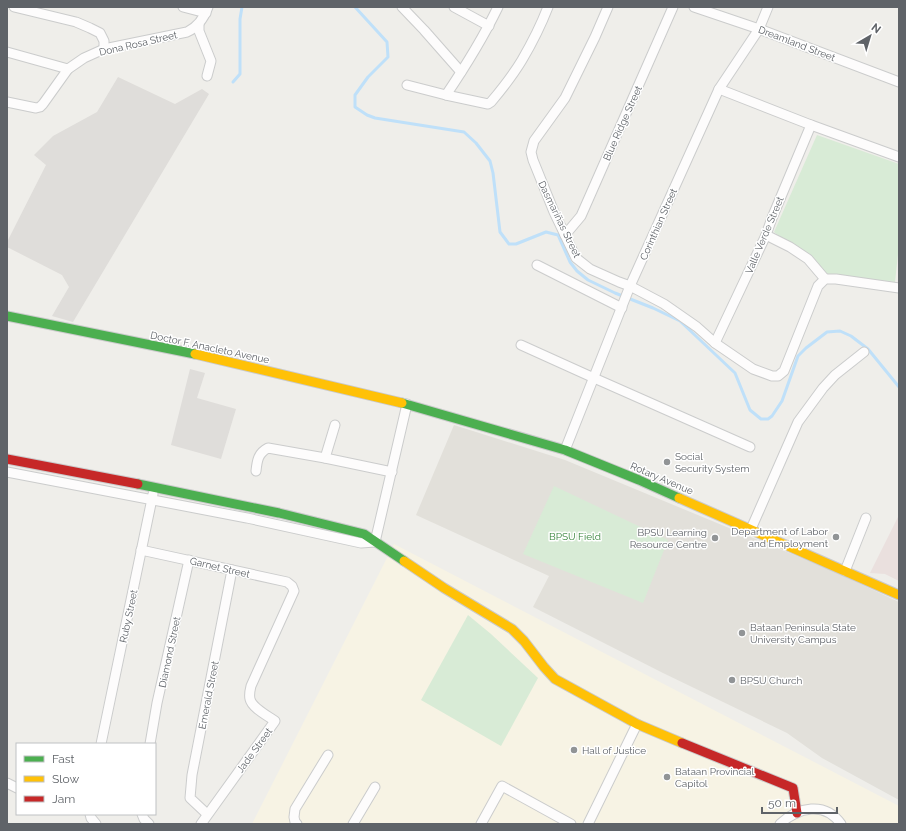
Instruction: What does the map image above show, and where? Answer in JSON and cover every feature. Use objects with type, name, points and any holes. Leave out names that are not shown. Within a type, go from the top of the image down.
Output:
[{"type":"main road","name":"Doctor F. Anacleto Avenue","points":[[7,316],[203,356],[407,404]]},
{"type":"main road","name":"Rotary Avenue","points":[[407,404],[565,450],[639,480],[899,595]]},
{"type":"main road","points":[[7,459],[280,513],[364,534],[444,588],[520,635],[548,674],[555,679],[637,724],[793,788],[797,813]]},
{"type":"street","points":[[14,7],[76,22],[90,28],[100,33],[104,41],[104,49]]},
{"type":"street","points":[[183,7],[207,10]]},
{"type":"street","points":[[402,7],[461,72]]},
{"type":"street","points":[[454,7],[489,26]]},
{"type":"street","points":[[446,95],[489,26],[498,7]]},
{"type":"street","points":[[407,84],[446,95],[488,104],[506,84],[523,60],[548,7]]},
{"type":"street","name":"Dasmariñas Street","points":[[608,7],[565,98],[534,141],[531,152],[554,212],[576,258],[590,269],[619,282],[628,290],[664,304],[752,369],[772,376],[778,376],[784,371],[818,286],[825,279]]},
{"type":"street","name":"Blue Ridge Street","points":[[565,235],[581,216],[673,7]]},
{"type":"street","name":"Dreamland Street","points":[[694,7],[759,29],[899,82]]},
{"type":"street","name":"Corinthian Street","points":[[565,450],[628,290],[719,89],[759,29],[768,7]]},
{"type":"street","name":"Dona Rosa Street","points":[[7,102],[36,108],[40,107],[68,69],[84,58],[104,49],[188,32],[199,24],[207,10]]},
{"type":"street","points":[[199,24],[199,31],[209,53],[211,62],[207,76]]},
{"type":"street","points":[[7,52],[68,69]]},
{"type":"street","points":[[719,89],[899,157]]},
{"type":"street","name":"Valle Verde Street","points":[[715,343],[766,235],[811,125]]},
{"type":"street","points":[[766,235],[790,247],[808,259],[825,279],[836,279],[899,288]]},
{"type":"street","points":[[537,265],[622,306]]},
{"type":"street","points":[[521,345],[750,447]]},
{"type":"street","points":[[751,529],[798,422],[823,388],[835,375],[864,352]]},
{"type":"street","points":[[7,472],[247,518],[361,543],[375,542],[407,404]]},
{"type":"street","points":[[326,458],[335,425]]},
{"type":"street","points":[[256,471],[257,460],[264,450],[268,448],[326,458],[392,472]]},
{"type":"street","points":[[38,478],[40,465]]},
{"type":"street","name":"Ruby Street","points":[[101,743],[154,487]]},
{"type":"street","points":[[845,571],[866,518]]},
{"type":"street","name":"Garnet Street","points":[[141,550],[287,582],[292,586],[294,591]]},
{"type":"street","name":"Diamond Street","points":[[150,743],[157,703],[189,560]]},
{"type":"street","name":"Emerald Street","points":[[207,814],[190,798],[192,775],[232,570]]},
{"type":"street","name":"Jade Street","points":[[201,824],[275,721],[259,710],[250,700],[249,693],[294,591]]},
{"type":"street","points":[[588,824],[637,724]]},
{"type":"street","points":[[297,824],[294,817],[295,809],[328,755]]},
{"type":"street","points":[[7,783],[16,788]]},
{"type":"street","points":[[353,824],[375,786]]},
{"type":"street","points":[[481,824],[502,786],[571,824]]},
{"type":"street","points":[[780,824],[797,813],[808,809],[819,808],[836,817],[841,824]]},
{"type":"street","points":[[90,815],[96,824]]},
{"type":"street","points":[[142,815],[149,824]]},
{"type":"shaded area","points":[[118,77],[175,104],[202,89],[209,94],[73,322],[52,316],[69,287],[62,275],[7,247],[7,242],[46,165],[34,155],[53,136],[97,112]]},
{"type":"shaded area","points":[[190,369],[205,373],[197,398],[236,409],[221,459],[171,445]]},
{"type":"shaded area","name":"Bataan Peninsula State University Campus","points":[[454,425],[565,460],[828,569],[899,602],[899,800],[822,758],[787,733],[663,673],[533,607],[549,576],[416,515]]},
{"type":"shaded area","points":[[899,515],[899,581],[885,574],[870,573]]},
{"type":"shaded area","points":[[394,544],[899,806],[899,824],[252,824]]},
{"type":"green space","points":[[817,135],[899,164],[899,245],[895,282],[828,274],[774,232]]},
{"type":"green space","name":"BPSU Field","points":[[554,486],[668,540],[643,603],[523,554]]},
{"type":"green space","points":[[468,615],[491,634],[538,678],[501,746],[421,700]]},
{"type":"waterway","points":[[233,82],[240,74],[240,19],[242,7]]},
{"type":"waterway","points":[[355,7],[387,42],[388,57],[368,77],[355,95],[355,107],[367,115],[375,118],[464,132],[476,143],[490,161],[493,173],[500,232],[509,244],[516,244],[546,232],[558,235],[570,262],[577,271],[588,280],[680,321],[735,373],[750,410],[761,419],[768,419],[772,416],[782,401],[798,356],[827,332],[840,331],[851,336],[868,349],[899,387]]},
{"type":"traffic: fast","points":[[7,316],[195,354]]},
{"type":"traffic: fast","points":[[402,403],[565,450],[679,498]]},
{"type":"traffic: fast","points":[[138,484],[279,513],[364,534],[404,561]]},
{"type":"traffic: slow","points":[[195,354],[402,403]]},
{"type":"traffic: slow","points":[[679,498],[899,595]]},
{"type":"traffic: slow","points":[[404,561],[444,588],[512,629],[524,641],[555,679],[637,724],[682,743]]},
{"type":"traffic: jam","points":[[7,459],[138,484]]},
{"type":"traffic: jam","points":[[682,743],[793,788],[797,813]]},
{"type":"place","name":"Social Security System","points":[[667,462]]},
{"type":"place","name":"Department of Labor and Employment","points":[[836,537]]},
{"type":"place","name":"BPSU Learning Resource Centre","points":[[715,538]]},
{"type":"place","name":"Bataan Peninsula State University Campus","points":[[742,633]]},
{"type":"place","name":"BPSU Church","points":[[732,680]]},
{"type":"place","name":"Hall of Justice","points":[[574,750]]},
{"type":"place","name":"Bataan Provincial Capitol","points":[[667,777]]}]
